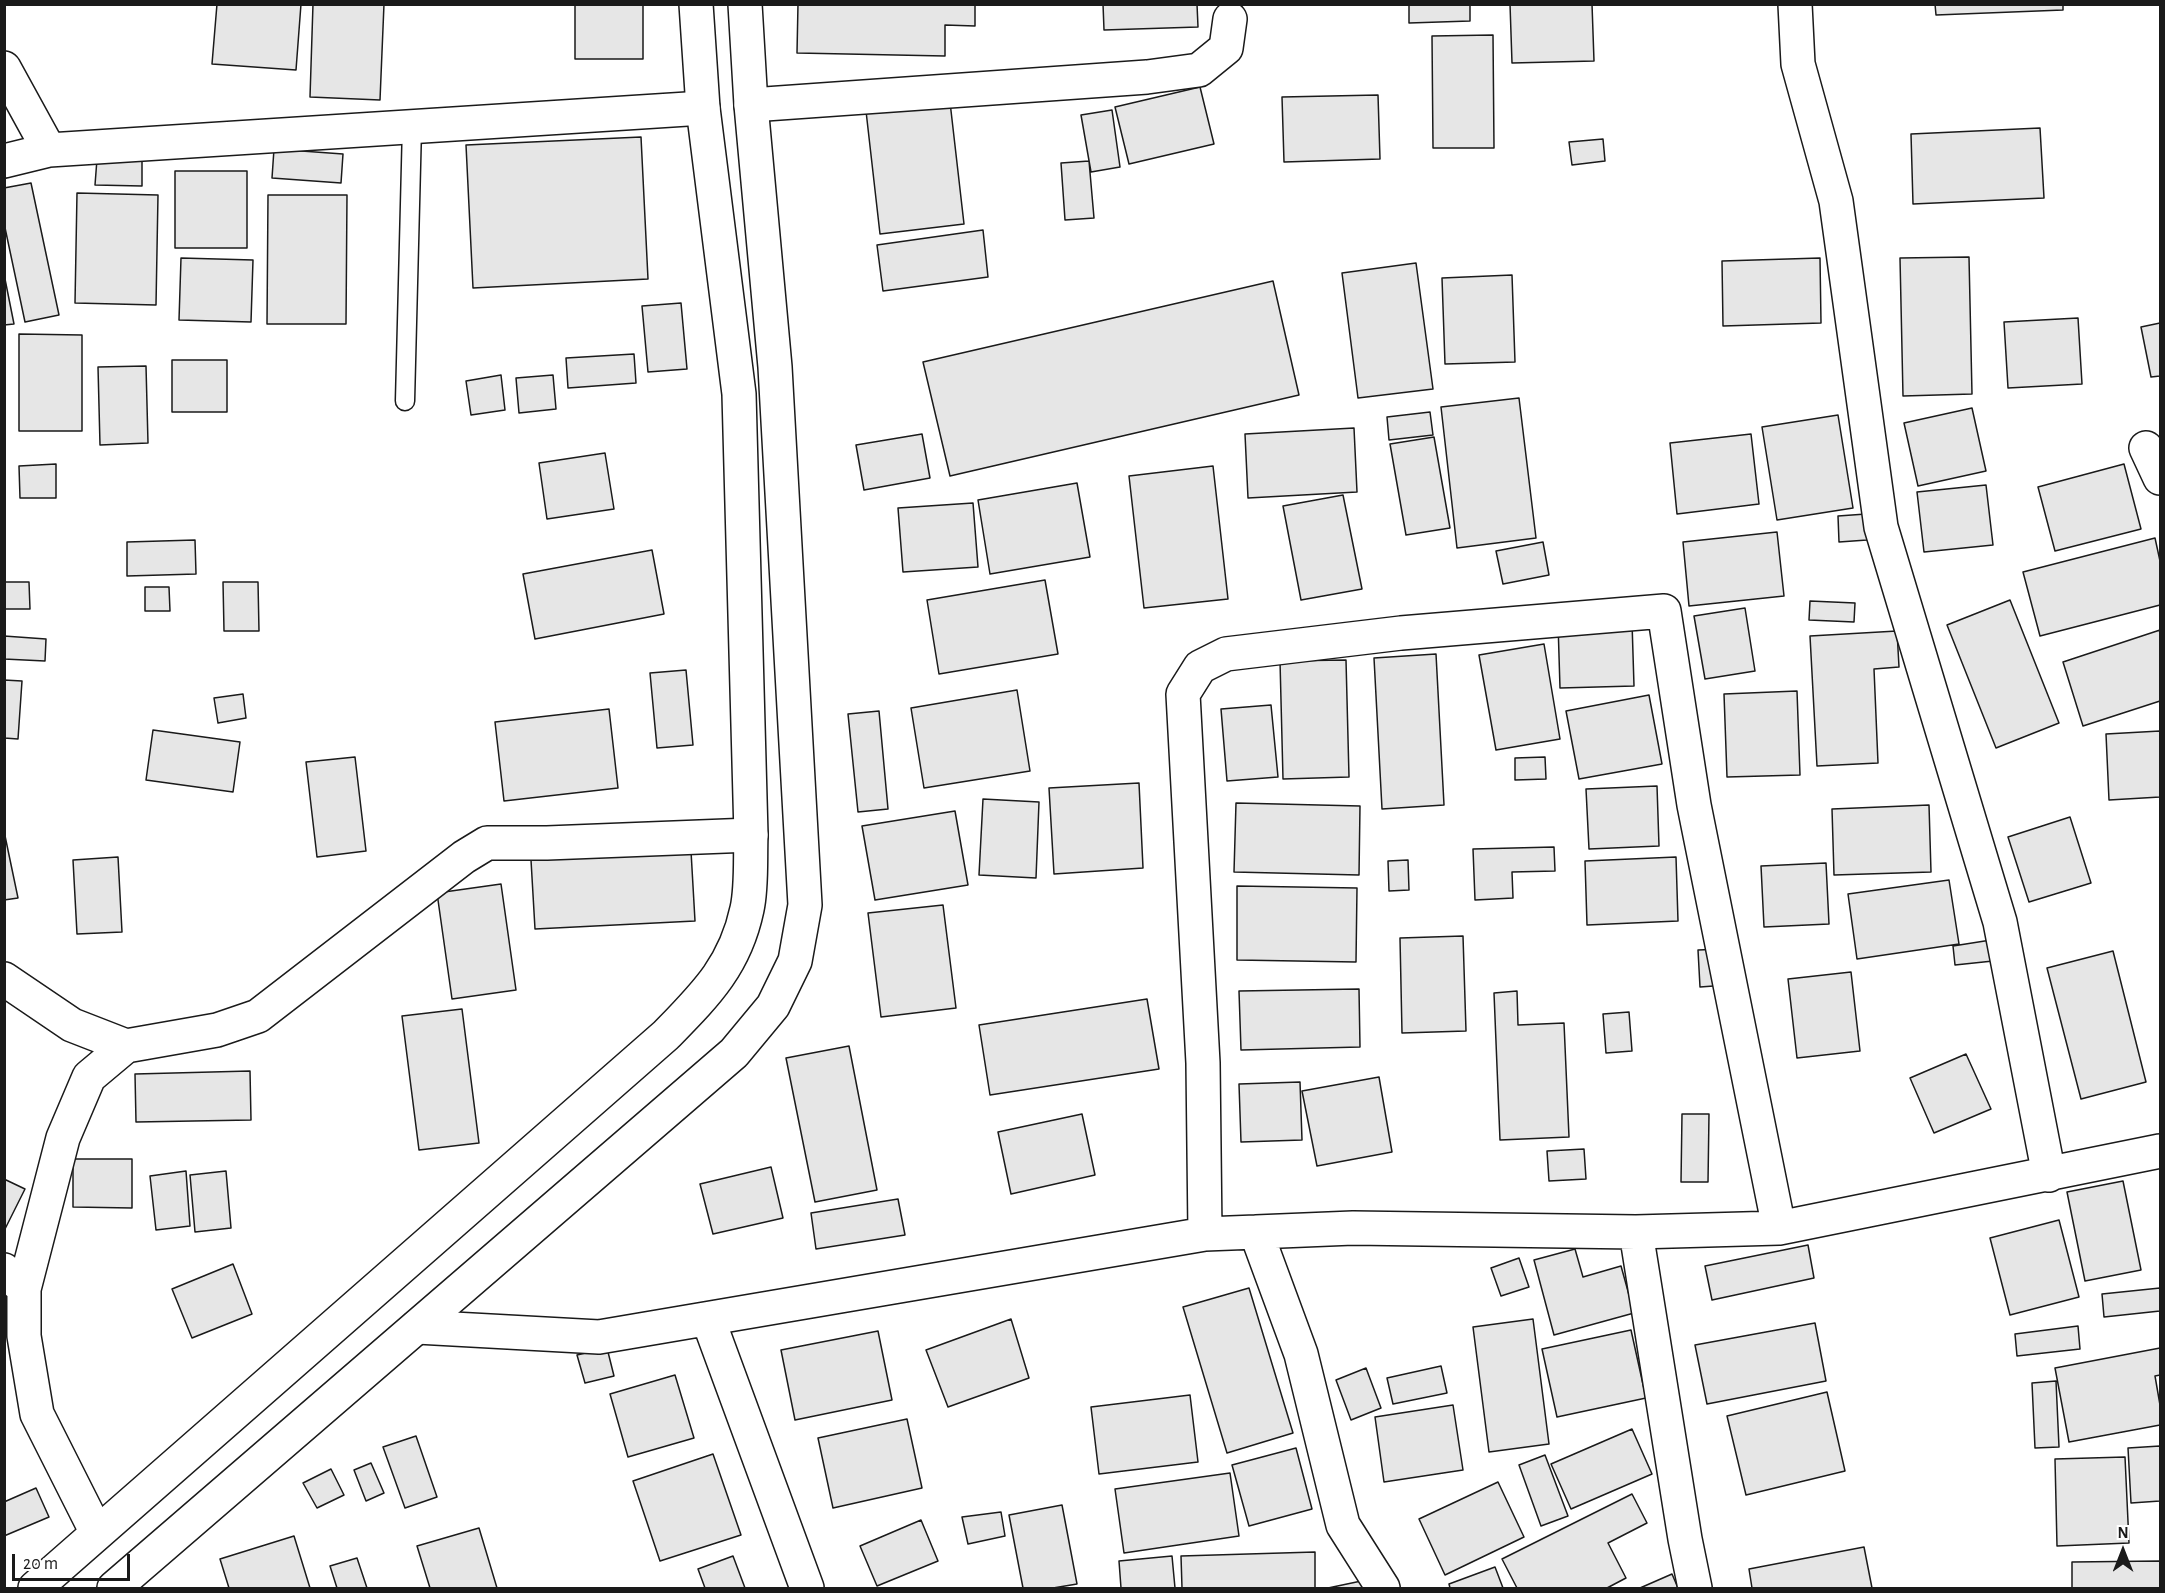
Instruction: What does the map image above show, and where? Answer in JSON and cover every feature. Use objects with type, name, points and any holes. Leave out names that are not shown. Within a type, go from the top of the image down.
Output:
[{"type":"street","points":[[34,1588],[666,1035],[708,992],[730,961],[747,908],[751,835],[739,394],[703,108],[696,4]]},
{"type":"street","points":[[114,1588],[734,1053],[773,1006],[795,961],[805,905],[775,367],[751,105],[745,4]]},
{"type":"street","points":[[1795,4],[1798,64],[1836,201],[1881,527],[2000,922],[2049,1175]]},
{"type":"street","points":[[751,105],[1147,77],[1199,70],[1226,48],[1230,19]]},
{"type":"street","points":[[4,68],[49,150]]},
{"type":"street","points":[[4,161],[49,150],[703,108]]},
{"type":"street","points":[[2146,448],[2160,478]]},
{"type":"street","points":[[1205,1234],[1203,1063],[1183,694],[1200,667],[1226,654],[1401,633],[1664,611],[1694,805],[1779,1228]]},
{"type":"street","points":[[97,1533],[37,1414],[14,1279],[63,1138],[89,1077],[126,1046],[217,1030],[258,1016],[464,857],[487,843],[547,843],[751,835]]},
{"type":"street","points":[[4,979],[72,1025],[126,1046]]},
{"type":"street","points":[[417,1327],[599,1337],[1205,1234],[1353,1228],[1636,1232],[1779,1228],[2160,1151]]},
{"type":"street","points":[[1256,1232],[1301,1354],[1343,1525],[1383,1588]]},
{"type":"street","points":[[1636,1232],[1685,1539],[1695,1588]]},
{"type":"street","points":[[708,1319],[807,1588]]},
{"type":"lane","points":[[405,401],[412,126]]},
{"type":"building","points":[[217,4],[301,4],[296,70],[212,64]]},
{"type":"building","points":[[313,4],[384,4],[380,100],[310,97]]},
{"type":"building","points":[[575,4],[643,4],[643,59],[575,59]]},
{"type":"building","points":[[798,4],[975,4],[975,26],[945,25],[945,56],[797,53]]},
{"type":"building","points":[[1103,4],[1197,4],[1198,27],[1104,30]]},
{"type":"building","points":[[1409,4],[1470,4],[1470,21],[1409,23]]},
{"type":"building","points":[[1510,4],[1592,4],[1594,61],[1512,63]]},
{"type":"building","points":[[1935,4],[2063,4],[2063,10],[1936,15]]},
{"type":"building","points":[[1493,35],[1494,148],[1433,148],[1432,36]]},
{"type":"building","points":[[1200,87],[1214,144],[1129,164],[1115,107]]},
{"type":"building","points":[[1378,95],[1380,159],[1284,162],[1282,97]]},
{"type":"building","points":[[950,102],[964,224],[880,234],[866,111]]},
{"type":"building","points":[[1112,110],[1120,167],[1091,172],[1081,115]]},
{"type":"building","points":[[2040,128],[2044,198],[1913,204],[1911,134]]},
{"type":"building","points":[[641,137],[648,279],[473,288],[466,145]]},
{"type":"building","points":[[1603,139],[1605,161],[1572,165],[1569,142]]},
{"type":"building","points":[[274,149],[343,154],[341,183],[272,178]]},
{"type":"building","points":[[97,159],[142,161],[142,186],[95,185]]},
{"type":"building","points":[[1089,161],[1094,218],[1065,220],[1061,163]]},
{"type":"building","points":[[175,171],[247,171],[247,248],[175,248]]},
{"type":"building","points":[[31,183],[59,315],[25,322],[4,223],[4,188]]},
{"type":"building","points":[[77,193],[158,195],[156,305],[75,303]]},
{"type":"building","points":[[268,195],[347,195],[346,324],[267,324]]},
{"type":"building","points":[[983,230],[988,277],[883,291],[877,245]]},
{"type":"building","points":[[1969,257],[1972,394],[1903,396],[1900,258]]},
{"type":"building","points":[[181,258],[253,260],[251,322],[179,320]]},
{"type":"building","points":[[1820,258],[1821,323],[1723,326],[1722,261]]},
{"type":"building","points":[[1416,263],[1433,389],[1358,398],[1342,273]]},
{"type":"building","points":[[4,274],[14,324],[4,325]]},
{"type":"building","points":[[1512,275],[1515,362],[1445,364],[1442,278]]},
{"type":"building","points":[[1273,281],[1299,395],[950,476],[923,362]]},
{"type":"building","points":[[681,303],[687,369],[648,372],[642,306]]},
{"type":"building","points":[[2078,318],[2082,384],[2008,388],[2004,322]]},
{"type":"building","points":[[2160,323],[2160,376],[2151,377],[2141,327]]},
{"type":"building","points":[[19,334],[82,335],[82,431],[19,431]]},
{"type":"building","points":[[634,354],[636,383],[568,388],[566,358]]},
{"type":"building","points":[[172,360],[227,360],[227,412],[172,412]]},
{"type":"building","points":[[146,366],[148,443],[100,445],[98,367]]},
{"type":"building","points":[[501,375],[505,410],[471,415],[466,381]]},
{"type":"building","points":[[553,375],[556,409],[519,413],[516,378]]},
{"type":"building","points":[[1519,398],[1536,538],[1457,548],[1441,407]]},
{"type":"building","points":[[1972,408],[1986,471],[1918,486],[1904,423]]},
{"type":"building","points":[[1430,412],[1433,435],[1389,440],[1387,417]]},
{"type":"building","points":[[1838,415],[1853,508],[1777,520],[1762,427]]},
{"type":"building","points":[[1354,428],[1357,492],[1248,498],[1245,434]]},
{"type":"building","points":[[922,434],[930,478],[864,490],[856,445]]},
{"type":"building","points":[[1751,434],[1759,504],[1677,514],[1670,443]]},
{"type":"building","points":[[1434,437],[1450,528],[1406,535],[1390,444]]},
{"type":"building","points":[[605,453],[614,509],[547,519],[539,463]]},
{"type":"building","points":[[56,464],[56,498],[20,498],[19,466]]},
{"type":"building","points":[[2124,464],[2141,529],[2055,551],[2038,487]]},
{"type":"building","points":[[1213,466],[1228,599],[1144,608],[1129,476]]},
{"type":"building","points":[[1077,483],[1090,557],[990,574],[978,500]]},
{"type":"building","points":[[1986,485],[1993,545],[1924,552],[1917,492]]},
{"type":"building","points":[[1343,495],[1362,589],[1301,600],[1283,506]]},
{"type":"building","points":[[973,503],[978,567],[903,572],[898,508]]},
{"type":"building","points":[[1866,514],[1867,540],[1839,542],[1838,516]]},
{"type":"building","points":[[1777,532],[1784,596],[1689,606],[1683,542]]},
{"type":"building","points":[[2155,538],[2160,561],[2160,605],[2040,636],[2023,572]]},
{"type":"building","points":[[195,540],[196,574],[127,576],[127,542]]},
{"type":"building","points":[[1543,542],[1549,575],[1503,584],[1496,551]]},
{"type":"building","points":[[652,550],[664,614],[535,639],[523,574]]},
{"type":"building","points":[[1045,580],[1058,654],[939,674],[927,600]]},
{"type":"building","points":[[4,582],[29,582],[30,609],[4,609]]},
{"type":"building","points":[[223,582],[258,582],[259,631],[224,631]]},
{"type":"building","points":[[145,587],[169,587],[170,611],[145,611]]},
{"type":"building","points":[[2010,600],[2059,723],[1996,748],[1947,625]]},
{"type":"building","points":[[1810,601],[1855,603],[1854,622],[1809,620]]},
{"type":"building","points":[[1745,608],[1755,671],[1705,679],[1694,616]]},
{"type":"building","points":[[1632,622],[1634,686],[1560,688],[1558,623]]},
{"type":"building","points":[[2160,630],[2160,701],[2083,726],[2063,662]]},
{"type":"building","points":[[1897,631],[1899,667],[1874,669],[1878,763],[1817,766],[1810,636]]},
{"type":"building","points":[[4,636],[46,639],[45,661],[4,659]]},
{"type":"building","points":[[1544,644],[1560,739],[1496,750],[1479,655]]},
{"type":"building","points":[[1436,654],[1444,805],[1382,809],[1374,658]]},
{"type":"building","points":[[1346,660],[1349,777],[1283,779],[1280,661]]},
{"type":"building","points":[[686,670],[693,745],[657,748],[650,673]]},
{"type":"building","points":[[4,680],[22,681],[18,739],[4,738]]},
{"type":"building","points":[[1017,690],[1030,771],[924,788],[911,708]]},
{"type":"building","points":[[1797,691],[1800,775],[1727,777],[1724,694]]},
{"type":"building","points":[[243,694],[246,718],[218,723],[214,698]]},
{"type":"building","points":[[1649,695],[1662,764],[1579,779],[1566,711]]},
{"type":"building","points":[[1271,705],[1278,777],[1227,781],[1221,709]]},
{"type":"building","points":[[609,709],[618,788],[504,801],[495,722]]},
{"type":"building","points":[[879,711],[888,809],[858,812],[848,714]]},
{"type":"building","points":[[153,730],[240,742],[233,792],[146,780]]},
{"type":"building","points":[[2160,731],[2160,797],[2109,800],[2106,734]]},
{"type":"building","points":[[355,757],[366,851],[317,857],[306,762]]},
{"type":"building","points":[[1545,757],[1546,779],[1515,780],[1515,758]]},
{"type":"building","points":[[1139,783],[1143,868],[1054,874],[1049,788]]},
{"type":"building","points":[[1657,786],[1659,846],[1589,849],[1586,789]]},
{"type":"building","points":[[983,799],[1039,802],[1036,878],[979,875]]},
{"type":"building","points":[[1236,803],[1360,806],[1359,875],[1234,872]]},
{"type":"building","points":[[1929,805],[1931,872],[1834,875],[1832,809]]},
{"type":"building","points":[[955,811],[968,885],[875,900],[862,826]]},
{"type":"building","points":[[2070,817],[2091,883],[2029,902],[2008,837]]},
{"type":"building","points":[[4,831],[18,898],[4,900]]},
{"type":"building","points":[[1554,847],[1555,871],[1512,872],[1513,898],[1475,900],[1473,849]]},
{"type":"building","points":[[691,851],[695,921],[535,929],[531,860]]},
{"type":"building","points":[[118,857],[122,932],[77,934],[73,860]]},
{"type":"building","points":[[1676,857],[1678,921],[1587,925],[1585,861]]},
{"type":"building","points":[[1408,860],[1409,890],[1389,891],[1388,861]]},
{"type":"building","points":[[1826,863],[1829,924],[1764,927],[1761,866]]},
{"type":"building","points":[[1949,880],[1959,944],[1857,959],[1848,894]]},
{"type":"building","points":[[501,884],[516,990],[452,999],[437,893]]},
{"type":"building","points":[[1237,886],[1357,888],[1356,962],[1237,960]]},
{"type":"building","points":[[943,905],[956,1008],[881,1017],[868,913]]},
{"type":"building","points":[[1463,936],[1466,1031],[1402,1033],[1400,938]]},
{"type":"building","points":[[1991,940],[1993,961],[1955,965],[1953,946]]},
{"type":"building","points":[[1722,949],[1727,985],[1700,987],[1698,950]]},
{"type":"building","points":[[2113,951],[2146,1082],[2081,1099],[2047,968]]},
{"type":"building","points":[[1851,972],[1860,1051],[1797,1058],[1788,979]]},
{"type":"building","points":[[1359,989],[1360,1047],[1241,1050],[1239,991]]},
{"type":"building","points":[[1517,991],[1518,1025],[1564,1023],[1569,1137],[1500,1140],[1494,993]]},
{"type":"building","points":[[1147,999],[1159,1069],[990,1095],[979,1025]]},
{"type":"building","points":[[462,1009],[479,1143],[419,1150],[402,1016]]},
{"type":"building","points":[[1629,1012],[1632,1051],[1606,1053],[1603,1014]]},
{"type":"building","points":[[849,1046],[877,1190],[815,1202],[786,1058]]},
{"type":"building","points":[[1966,1054],[1991,1109],[1934,1133],[1910,1078]]},
{"type":"building","points":[[250,1071],[251,1120],[136,1122],[135,1074]]},
{"type":"building","points":[[1379,1077],[1392,1152],[1317,1166],[1302,1091]]},
{"type":"building","points":[[1300,1082],[1302,1140],[1241,1142],[1239,1084]]},
{"type":"building","points":[[1082,1114],[1095,1175],[1011,1194],[998,1132]]},
{"type":"building","points":[[1682,1114],[1709,1114],[1708,1182],[1681,1182]]},
{"type":"building","points":[[1584,1149],[1586,1179],[1549,1181],[1547,1151]]},
{"type":"building","points":[[73,1159],[132,1159],[132,1208],[73,1207]]},
{"type":"building","points":[[771,1167],[783,1218],[713,1234],[700,1184]]},
{"type":"building","points":[[186,1171],[190,1226],[156,1230],[150,1176]]},
{"type":"building","points":[[226,1171],[231,1228],[195,1232],[190,1175]]},
{"type":"building","points":[[4,1179],[25,1189],[5,1229],[4,1229]]},
{"type":"building","points":[[2123,1181],[2141,1270],[2085,1281],[2067,1192]]},
{"type":"building","points":[[898,1199],[905,1235],[816,1249],[811,1213]]},
{"type":"building","points":[[2059,1220],[2079,1297],[2010,1315],[1990,1238]]},
{"type":"building","points":[[1808,1245],[1814,1278],[1712,1300],[1705,1266]]},
{"type":"building","points":[[1575,1249],[1583,1277],[1621,1266],[1634,1313],[1554,1335],[1534,1260]]},
{"type":"building","points":[[1519,1258],[1529,1287],[1501,1296],[1491,1268]]},
{"type":"building","points":[[233,1264],[252,1314],[192,1338],[172,1289]]},
{"type":"building","points":[[1249,1288],[1293,1433],[1227,1453],[1183,1307]]},
{"type":"building","points":[[2160,1288],[2160,1311],[2104,1317],[2102,1294]]},
{"type":"building","points":[[1011,1319],[1029,1378],[948,1407],[926,1350]]},
{"type":"building","points":[[1533,1319],[1549,1444],[1489,1452],[1473,1327]]},
{"type":"building","points":[[1815,1323],[1826,1381],[1707,1404],[1695,1345]]},
{"type":"building","points":[[2078,1326],[2080,1349],[2017,1356],[2015,1334]]},
{"type":"building","points":[[1631,1330],[1646,1398],[1557,1417],[1542,1349]]},
{"type":"building","points":[[878,1331],[892,1400],[795,1420],[781,1350]]},
{"type":"building","points":[[607,1348],[614,1376],[585,1383],[577,1355]]},
{"type":"building","points":[[2160,1348],[2160,1375],[2155,1376],[2160,1405],[2160,1425],[2069,1442],[2055,1368]]},
{"type":"building","points":[[1441,1366],[1447,1393],[1393,1404],[1387,1378]]},
{"type":"building","points":[[1366,1368],[1381,1408],[1351,1420],[1336,1380]]},
{"type":"building","points":[[675,1375],[694,1438],[628,1457],[610,1394]]},
{"type":"building","points":[[2056,1381],[2059,1447],[2035,1448],[2032,1383]]},
{"type":"building","points":[[1827,1392],[1845,1471],[1746,1495],[1727,1416]]},
{"type":"building","points":[[1190,1395],[1198,1462],[1099,1474],[1091,1407]]},
{"type":"building","points":[[1453,1405],[1463,1470],[1384,1482],[1375,1417]]},
{"type":"building","points":[[907,1419],[922,1488],[833,1508],[818,1438]]},
{"type":"building","points":[[1632,1429],[1652,1474],[1571,1509],[1551,1464]]},
{"type":"building","points":[[416,1436],[437,1497],[405,1508],[383,1447]]},
{"type":"building","points":[[2160,1446],[2160,1501],[2131,1503],[2128,1448]]},
{"type":"building","points":[[1296,1448],[1312,1509],[1249,1526],[1232,1465]]},
{"type":"building","points":[[713,1454],[741,1535],[660,1561],[633,1481]]},
{"type":"building","points":[[1545,1455],[1568,1516],[1541,1526],[1519,1465]]},
{"type":"building","points":[[2125,1457],[2129,1543],[2057,1546],[2055,1459]]},
{"type":"building","points":[[371,1463],[384,1493],[366,1501],[354,1470]]},
{"type":"building","points":[[331,1469],[344,1495],[317,1508],[303,1483]]},
{"type":"building","points":[[1230,1473],[1239,1536],[1124,1553],[1115,1489]]},
{"type":"building","points":[[1498,1482],[1524,1537],[1445,1575],[1419,1519]]},
{"type":"building","points":[[36,1488],[49,1517],[4,1536],[4,1502]]},
{"type":"building","points":[[1632,1494],[1647,1523],[1608,1543],[1626,1578],[1607,1588],[1517,1588],[1502,1559]]},
{"type":"building","points":[[1062,1505],[1077,1584],[1053,1588],[1023,1588],[1009,1515]]},
{"type":"building","points":[[1001,1512],[1005,1536],[968,1544],[962,1517]]},
{"type":"building","points":[[921,1520],[938,1561],[877,1586],[860,1546]]},
{"type":"building","points":[[479,1528],[497,1588],[430,1588],[417,1546]]},
{"type":"building","points":[[294,1536],[310,1588],[229,1588],[220,1559]]},
{"type":"building","points":[[1864,1547],[1872,1588],[1752,1588],[1749,1569]]},
{"type":"building","points":[[1315,1552],[1315,1588],[1182,1588],[1181,1556]]},
{"type":"building","points":[[733,1556],[745,1588],[705,1588],[698,1569]]},
{"type":"building","points":[[1172,1556],[1175,1588],[1121,1588],[1119,1561]]},
{"type":"building","points":[[357,1558],[367,1588],[337,1588],[330,1566]]},
{"type":"building","points":[[2160,1561],[2160,1588],[2072,1588],[2072,1562]]},
{"type":"building","points":[[1495,1567],[1503,1588],[1450,1588],[1449,1584]]},
{"type":"building","points":[[1672,1574],[1678,1588],[1640,1588]]},
{"type":"building","points":[[1366,1580],[1368,1588],[1328,1588]]}]
